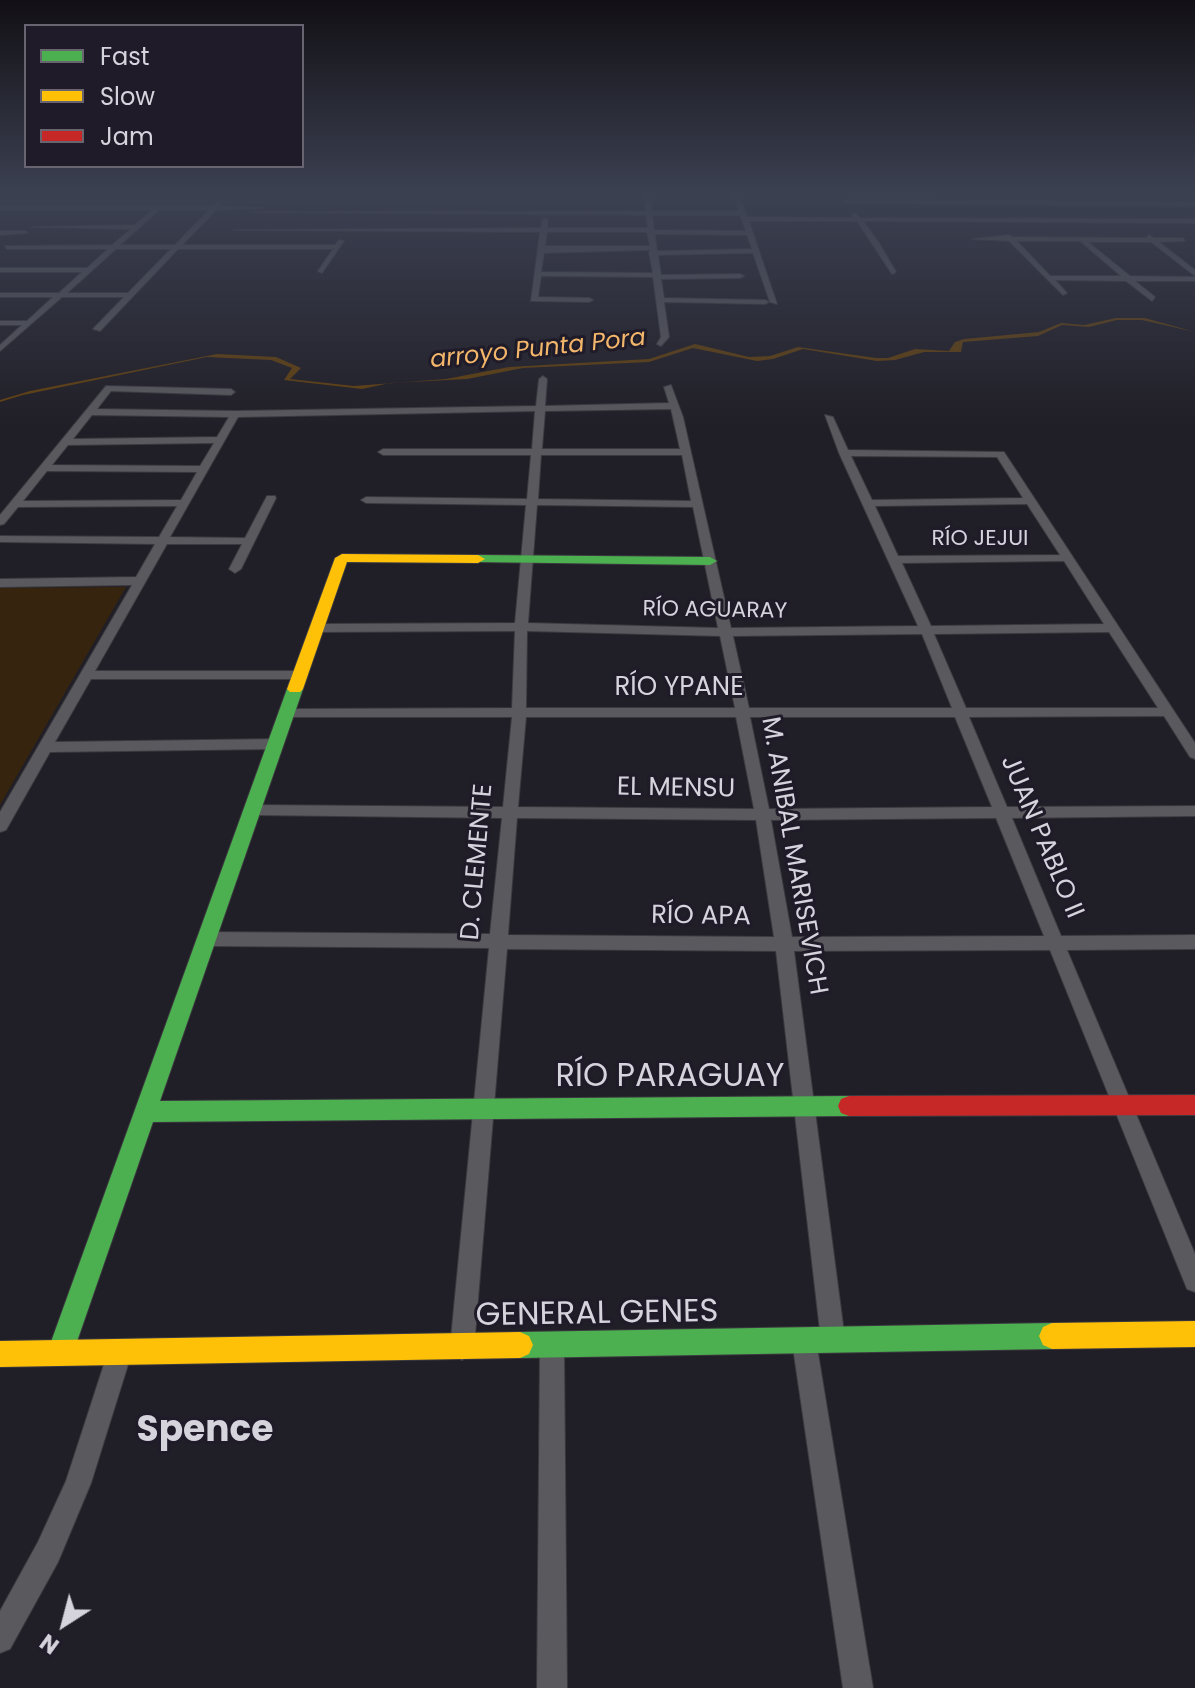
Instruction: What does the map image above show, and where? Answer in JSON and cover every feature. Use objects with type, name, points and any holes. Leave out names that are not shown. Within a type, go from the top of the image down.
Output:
[{"type":"street","points":[[0,349],[83,276]]},
{"type":"street","points":[[97,329],[149,276]]},
{"type":"street","points":[[538,276],[534,299],[589,300]]},
{"type":"street","points":[[644,276],[740,276]]},
{"type":"street","points":[[657,276],[665,337],[661,344]]},
{"type":"street","points":[[661,300],[770,302],[763,276]]},
{"type":"street","points":[[1047,276],[1063,293]]},
{"type":"street","points":[[1124,276],[1152,299]]},
{"type":"street","points":[[1049,278],[1195,276]]},
{"type":"street","points":[[0,295],[131,295]]},
{"type":"street","points":[[0,323],[31,323]]},
{"type":"street","name":"D. CLEMENTE","points":[[462,1348],[519,712],[521,627],[543,379]]},
{"type":"street","name":"M. ANIBAL MARISEVICH","points":[[668,387],[710,561],[762,815],[784,944],[833,1340]]},
{"type":"street","points":[[0,522],[109,388],[231,392]]},
{"type":"street","points":[[88,412],[235,414],[674,406]]},
{"type":"street","points":[[0,826],[235,414]]},
{"type":"street","name":"JUAN PABLO II","points":[[828,417],[927,631],[1195,1281]]},
{"type":"street","points":[[64,442],[220,440]]},
{"type":"street","points":[[383,452],[685,452]]},
{"type":"street","points":[[844,453],[1000,454],[1195,754]]},
{"type":"street","points":[[43,468],[203,469]]},
{"type":"street","points":[[235,569],[271,498]]},
{"type":"street","points":[[366,500],[697,504]]},
{"type":"street","points":[[868,503],[1029,501]]},
{"type":"street","points":[[14,504],[185,503]]},
{"type":"street","points":[[0,539],[249,541]]},
{"type":"street","points":[[60,1353],[342,558],[710,561]]},
{"type":"street","name":"RÍO JEJUI","points":[[895,560],[1066,558]]},
{"type":"street","points":[[0,583],[141,581]]},
{"type":"street","name":"RÍO AGUARAY","points":[[317,628],[521,627],[725,632],[1112,628]]},
{"type":"street","points":[[87,675],[300,675]]},
{"type":"street","name":"RÍO YPANE","points":[[287,713],[1167,712]]},
{"type":"street","points":[[45,747],[276,744]]},
{"type":"street","name":"EL MENSU","points":[[253,810],[508,810],[762,815],[1195,811]]},
{"type":"street","name":"RÍO APA","points":[[207,939],[784,944],[1195,942]]},
{"type":"street","name":"RÍO PARAGUAY","points":[[145,1112],[483,1107],[1195,1105]]},
{"type":"street","name":"GENERAL GENES","points":[[0,1354],[1195,1334]]},
{"type":"street","points":[[804,1341],[858,1688]]},
{"type":"street","points":[[552,1346],[552,1688]]},
{"type":"street","points":[[0,1639],[48,1552],[78,1483],[120,1352]]},
{"type":"shaded area","points":[[1116,318],[1145,318],[1195,332],[1142,320],[1117,320],[1089,327],[1062,325],[1038,336],[963,342],[961,352],[924,352],[895,360],[877,361],[803,349],[757,361],[693,348],[649,362],[523,368],[467,379],[401,382],[446,379],[509,367],[649,359],[695,344],[749,357],[770,356],[798,347],[888,358],[915,349],[949,351],[955,342],[964,339],[1039,332],[1061,323],[1084,325]]},
{"type":"shaded area","points":[[217,354],[276,357],[301,368],[290,379],[354,386],[388,383],[362,389],[284,380],[292,368],[271,360],[207,357],[0,402],[30,391]]},
{"type":"shaded area","points":[[126,587],[0,805],[0,588]]},
{"type":"traffic: fast","points":[[478,559],[710,561]]},
{"type":"traffic: fast","points":[[60,1353],[295,689]]},
{"type":"traffic: fast","points":[[145,1112],[849,1106]]},
{"type":"traffic: fast","points":[[520,1345],[1052,1336]]},
{"type":"traffic: slow","points":[[295,689],[342,558],[478,559]]},
{"type":"traffic: slow","points":[[1052,1336],[1195,1334]]},
{"type":"traffic: slow","points":[[0,1354],[520,1345]]},
{"type":"traffic: jam","points":[[849,1106],[1195,1105]]},
{"type":"district","name":"Spence","points":[[205,1432]]},
{"type":"water label","name":"arroyo Punta Pora","points":[[538,350]]}]
